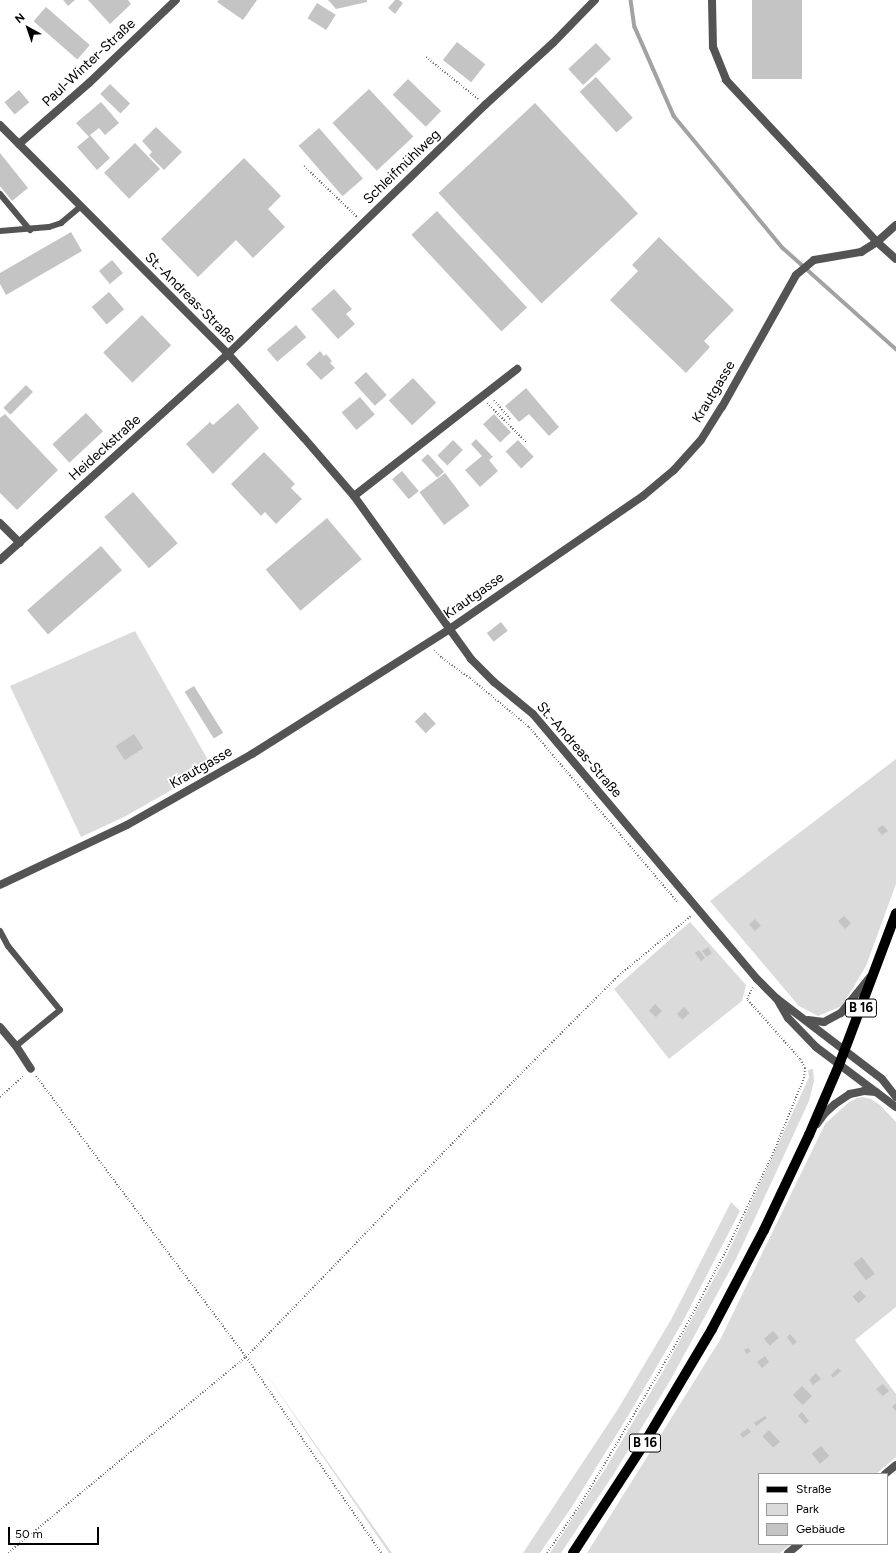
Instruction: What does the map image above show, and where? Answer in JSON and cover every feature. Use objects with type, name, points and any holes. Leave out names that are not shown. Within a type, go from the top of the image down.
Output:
[{"type":"main road","name":"B 16","points":[[573,1553],[642,1447],[712,1329],[764,1230],[840,1065],[878,966],[896,913]]},
{"type":"street","name":"Paul-Winter-Straße","points":[[19,144],[89,82],[176,0]]},
{"type":"street","name":"Schleifmühlweg","points":[[228,354],[485,105],[553,43],[595,0]]},
{"type":"street","points":[[712,0],[713,47],[726,80],[878,242],[896,258]]},
{"type":"street","name":"St.-Andreas-Straße","points":[[0,125],[228,354],[304,438],[354,496],[448,630],[471,659],[494,682],[533,714],[757,979],[776,998]]},
{"type":"street","name":"Krautgasse","points":[[0,885],[127,824],[252,754],[448,630],[644,496],[674,470],[701,440],[722,407],[796,275],[814,260],[861,252],[878,242],[896,225]]},
{"type":"street","name":"Heideckstraße","points":[[0,560],[228,354]]},
{"type":"street","points":[[354,496],[517,369]]},
{"type":"street","points":[[0,523],[20,543]]},
{"type":"street","points":[[807,1020],[824,1022],[841,1013],[878,966]]},
{"type":"street","points":[[776,998],[807,1020],[882,1079],[896,1098]]},
{"type":"street","points":[[776,998],[781,1008],[801,1033],[816,1047],[896,1107]]},
{"type":"street","points":[[0,1027],[16,1046],[31,1069]]},
{"type":"street","points":[[809,1135],[825,1113],[845,1097],[850,1094],[864,1091],[876,1092]]},
{"type":"street","points":[[886,1473],[896,1465]]},
{"type":"street","points":[[788,1553],[798,1545]]},
{"type":"lane","points":[[0,194],[30,230]]},
{"type":"lane","points":[[0,231],[30,230],[49,227],[61,223],[81,206]]},
{"type":"lane","points":[[0,931],[8,946],[60,1010],[16,1046]]},
{"type":"path","points":[[426,57],[485,105]]},
{"type":"path","points":[[304,166],[363,223]]},
{"type":"path","points":[[484,394],[510,419]]},
{"type":"path","points":[[484,394],[526,442]]},
{"type":"path","points":[[428,643],[442,658],[470,678],[529,727],[680,906]]},
{"type":"path","points":[[8,1553],[246,1357],[467,1128],[618,976],[699,910]]},
{"type":"path","points":[[685,912],[690,917]]},
{"type":"path","points":[[547,1553],[582,1502],[683,1332],[729,1245],[772,1156],[804,1078],[805,1068],[800,1059],[747,999],[757,979]]},
{"type":"path","points":[[746,984],[751,990]]},
{"type":"path","points":[[0,1097],[31,1069],[246,1357],[381,1553]]},
{"type":"green space","points":[[135,631],[212,767],[124,817],[81,837],[10,686]]},
{"type":"green space","points":[[896,759],[896,884],[866,966],[842,1006],[818,1016],[799,1006],[710,901]]},
{"type":"green space","points":[[690,922],[746,985],[742,1001],[669,1059],[614,989]]},
{"type":"green space","points":[[813,1069],[814,1081],[809,1101],[736,1259],[671,1379],[615,1472],[561,1553],[550,1553],[607,1466],[662,1373],[727,1255],[809,1077],[808,1070]]},
{"type":"green space","points":[[863,1097],[871,1099],[880,1105],[896,1122],[896,1307],[855,1340],[896,1394],[896,1457],[877,1473],[758,1473],[758,1545],[790,1545],[780,1553],[587,1553],[720,1340],[825,1124],[848,1103],[857,1098]]},
{"type":"green space","points":[[731,1202],[740,1211],[682,1323],[628,1416],[573,1505],[540,1553],[523,1553],[618,1409],[672,1318]]},
{"type":"green space","points":[[257,1361],[392,1553],[389,1553]]},
{"type":"building","points":[[63,0],[75,0],[68,6]]},
{"type":"building","points":[[88,0],[128,0],[131,4],[110,24]]},
{"type":"building","points":[[219,0],[257,0],[243,20],[217,2]]},
{"type":"building","points":[[328,0],[367,0],[367,2],[336,9]]},
{"type":"building","points":[[395,0],[399,0],[403,3],[395,14],[388,8]]},
{"type":"building","points":[[752,0],[802,0],[802,79],[752,79]]},
{"type":"building","points":[[317,3],[336,15],[326,30],[307,18]]},
{"type":"building","points":[[46,7],[90,45],[77,59],[34,21]]},
{"type":"building","points":[[457,42],[485,64],[471,82],[443,60]]},
{"type":"building","points":[[596,43],[611,59],[583,85],[568,69]]},
{"type":"building","points":[[596,77],[633,118],[616,133],[580,92]]},
{"type":"building","points":[[408,79],[441,111],[426,127],[393,95]]},
{"type":"building","points":[[110,84],[130,103],[120,114],[100,94]]},
{"type":"building","points":[[369,89],[413,137],[377,171],[332,123]]},
{"type":"building","points":[[19,90],[29,102],[15,114],[4,102]]},
{"type":"building","points":[[101,102],[119,123],[105,135],[99,128],[90,135],[110,158],[97,170],[77,147],[89,137],[76,123]]},
{"type":"building","points":[[535,103],[638,213],[541,303],[438,193]]},
{"type":"building","points":[[156,127],[182,152],[164,170],[149,155],[152,152],[142,141]]},
{"type":"building","points":[[319,128],[363,179],[343,196],[299,146]]},
{"type":"building","points":[[135,143],[160,169],[129,199],[104,173]]},
{"type":"building","points":[[0,153],[28,188],[12,201],[0,186]]},
{"type":"building","points":[[244,158],[281,196],[268,209],[285,227],[253,258],[236,240],[198,277],[161,239]]},
{"type":"building","points":[[437,211],[527,308],[501,331],[411,235]]},
{"type":"building","points":[[71,232],[82,251],[6,295],[0,284],[0,273]]},
{"type":"building","points":[[659,237],[734,310],[704,341],[710,347],[686,373],[610,300],[638,271],[632,265]]},
{"type":"building","points":[[112,260],[123,273],[110,284],[99,271]]},
{"type":"building","points":[[334,289],[352,309],[346,314],[355,324],[338,339],[311,309]]},
{"type":"building","points":[[109,292],[124,309],[107,324],[92,307]]},
{"type":"building","points":[[142,315],[171,345],[132,383],[103,353]]},
{"type":"building","points":[[296,325],[306,337],[277,362],[267,349]]},
{"type":"building","points":[[320,351],[324,356],[326,354],[332,361],[330,363],[335,368],[321,380],[306,364]]},
{"type":"building","points":[[366,372],[387,395],[375,406],[354,383]]},
{"type":"building","points":[[413,378],[436,403],[412,425],[389,401]]},
{"type":"building","points":[[26,385],[33,392],[10,415],[3,408]]},
{"type":"building","points":[[526,388],[559,427],[549,436],[529,414],[519,422],[505,406]]},
{"type":"building","points":[[360,397],[375,415],[356,430],[342,412]]},
{"type":"building","points":[[238,403],[259,428],[213,474],[186,444],[210,422],[213,425]]},
{"type":"building","points":[[86,413],[103,431],[69,463],[52,444]]},
{"type":"building","points":[[5,414],[58,470],[17,510],[0,493],[0,418]]},
{"type":"building","points":[[494,414],[511,432],[500,443],[483,424]]},
{"type":"building","points":[[476,439],[493,457],[489,460],[498,471],[480,487],[465,470],[482,456],[471,444]]},
{"type":"building","points":[[453,440],[463,450],[447,465],[437,456]]},
{"type":"building","points":[[518,440],[534,457],[521,468],[506,452]]},
{"type":"building","points":[[264,452],[295,484],[291,488],[302,499],[276,524],[265,512],[261,516],[231,484]]},
{"type":"building","points":[[428,454],[444,472],[437,478],[421,460]]},
{"type":"building","points":[[402,471],[419,491],[409,499],[392,479]]},
{"type":"building","points":[[445,473],[470,506],[444,525],[419,492]]},
{"type":"building","points":[[133,492],[178,543],[149,568],[104,517]]},
{"type":"building","points":[[327,518],[362,559],[300,611],[266,569]]},
{"type":"building","points":[[101,546],[122,570],[48,634],[27,610]]},
{"type":"building","points":[[501,622],[508,631],[494,642],[487,633]]},
{"type":"building","points":[[194,686],[223,733],[214,738],[185,692]]},
{"type":"building","points":[[425,712],[436,724],[426,733],[415,722]]},
{"type":"building","points":[[134,734],[143,748],[125,760],[116,746]]},
{"type":"building","points":[[883,825],[888,831],[882,835],[877,829]]},
{"type":"building","points":[[844,916],[851,923],[845,929],[838,921]]},
{"type":"building","points":[[755,919],[761,926],[755,931],[749,924]]},
{"type":"building","points":[[708,947],[712,953],[707,957],[702,951]]},
{"type":"building","points":[[699,950],[705,958],[701,961],[695,953]]},
{"type":"building","points":[[655,1004],[662,1011],[656,1017],[649,1011]]},
{"type":"building","points":[[684,1007],[690,1013],[683,1020],[677,1014]]},
{"type":"building","points":[[862,1257],[875,1274],[866,1280],[853,1264]]},
{"type":"building","points":[[860,1290],[866,1297],[858,1303],[852,1297]]},
{"type":"building","points":[[773,1331],[779,1338],[770,1346],[764,1339]]},
{"type":"building","points":[[790,1334],[797,1342],[793,1345],[787,1337]]},
{"type":"building","points":[[748,1348],[751,1351],[747,1354],[744,1350]]},
{"type":"building","points":[[765,1356],[769,1362],[762,1368],[757,1362]]},
{"type":"building","points":[[838,1368],[841,1371],[833,1378],[831,1375]]},
{"type":"building","points":[[816,1373],[821,1379],[813,1385],[809,1380]]},
{"type":"building","points":[[883,1384],[889,1391],[883,1396],[876,1389]]},
{"type":"building","points":[[802,1386],[812,1396],[803,1405],[793,1395]]},
{"type":"building","points":[[896,1403],[896,1411],[892,1407]]},
{"type":"building","points":[[802,1412],[809,1421],[805,1424],[798,1416]]},
{"type":"building","points":[[765,1416],[767,1418],[756,1426],[754,1423]]},
{"type":"building","points":[[748,1428],[751,1432],[743,1438],[740,1434]]},
{"type":"building","points":[[769,1430],[780,1442],[773,1448],[762,1436]]},
{"type":"building","points":[[821,1446],[829,1456],[820,1464],[812,1454]]},
{"type":"waterway","points":[[631,0],[635,27],[674,116],[783,248],[896,349]]}]
